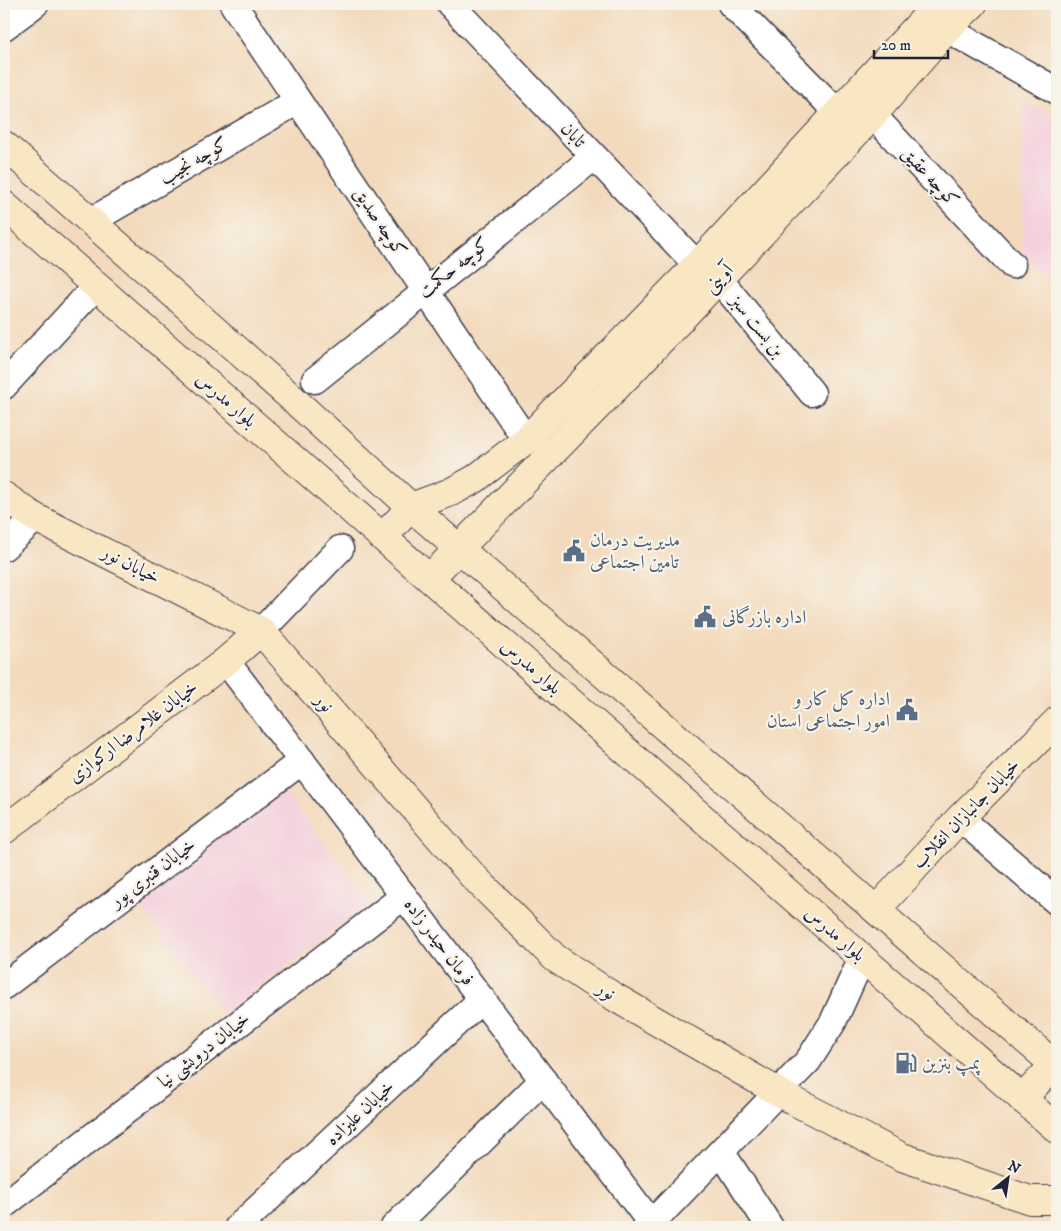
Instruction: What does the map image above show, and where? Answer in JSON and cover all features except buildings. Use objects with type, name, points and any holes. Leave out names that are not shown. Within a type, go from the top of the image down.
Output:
[{"type":"street","points":[[4,27],[35,4]]},
{"type":"street","name":"کوچه صدیق","points":[[233,4],[526,440]]},
{"type":"street","name":"تابان","points":[[450,4],[594,156],[708,272]]},
{"type":"street","points":[[731,4],[838,113],[873,114]]},
{"type":"street","name":"آوینی","points":[[430,578],[458,547],[630,373],[708,272],[838,113],[938,4]]},
{"type":"street","name":"آوینی","points":[[411,508],[450,492],[475,479],[526,440],[708,272],[873,114],[947,29],[973,4]]},
{"type":"street","points":[[947,29],[1057,91]]},
{"type":"street","name":"کوچه نجیب","points":[[90,221],[298,101]]},
{"type":"street","name":"کوچه عقیق","points":[[873,114],[1012,265]]},
{"type":"street","points":[[4,145],[294,399],[411,508],[877,909],[1056,1066],[1022,1098]]},
{"type":"street","name":"کوچه حکمت","points":[[315,380],[594,156]]},
{"type":"street","name":"بلوار مدرس","points":[[4,205],[1057,1129]]},
{"type":"street","name":"بن بست سبز","points":[[708,272],[812,393]]},
{"type":"street","points":[[4,386],[96,286]]},
{"type":"street","name":"خیابان نور","points":[[4,496],[36,518],[261,630]]},
{"type":"street","points":[[383,537],[411,508]]},
{"type":"street","points":[[4,548],[36,518]]},
{"type":"street","points":[[261,630],[340,548]]},
{"type":"street","name":"خیابان غلامرضا ارکوازی","points":[[4,830],[226,661],[261,630]]},
{"type":"street","name":"نور","points":[[261,630],[472,876],[555,958],[611,995],[778,1092],[902,1158],[1030,1200],[1057,1200]]},
{"type":"street","name":"فرمان حیدر زاده","points":[[226,661],[651,1226]]},
{"type":"street","name":"خیابان جانبازان انقلاب","points":[[877,909],[960,818],[1057,721]]},
{"type":"street","name":"خیابان قنبری پور","points":[[4,986],[302,761]]},
{"type":"street","points":[[960,818],[1057,902]]},
{"type":"street","name":"خیابان درویشی نیا","points":[[4,1204],[404,896]]},
{"type":"street","points":[[651,1226],[808,1061],[833,1022],[862,958]]},
{"type":"street","name":"خیابان علیزاده","points":[[238,1227],[482,999]]},
{"type":"street","points":[[394,1227],[543,1080]]},
{"type":"street","points":[[722,1153],[770,1227]]},
{"type":"shaded area","points":[[1022,101],[1057,116],[1057,284],[1023,256]]},
{"type":"shaded area","points":[[280,786],[370,902],[224,1014],[134,898]]},
{"type":"place","name":"مدیریت درمان تامین اجتماعی","points":[[574,551]]},
{"type":"place","name":"اداره بازرگانی","points":[[705,617]]},
{"type":"place","name":"اداره کل کار و امور اجتماعی استان","points":[[907,710]]},
{"type":"place","name":"پمپ بنزین","points":[[906,1063]]}]
